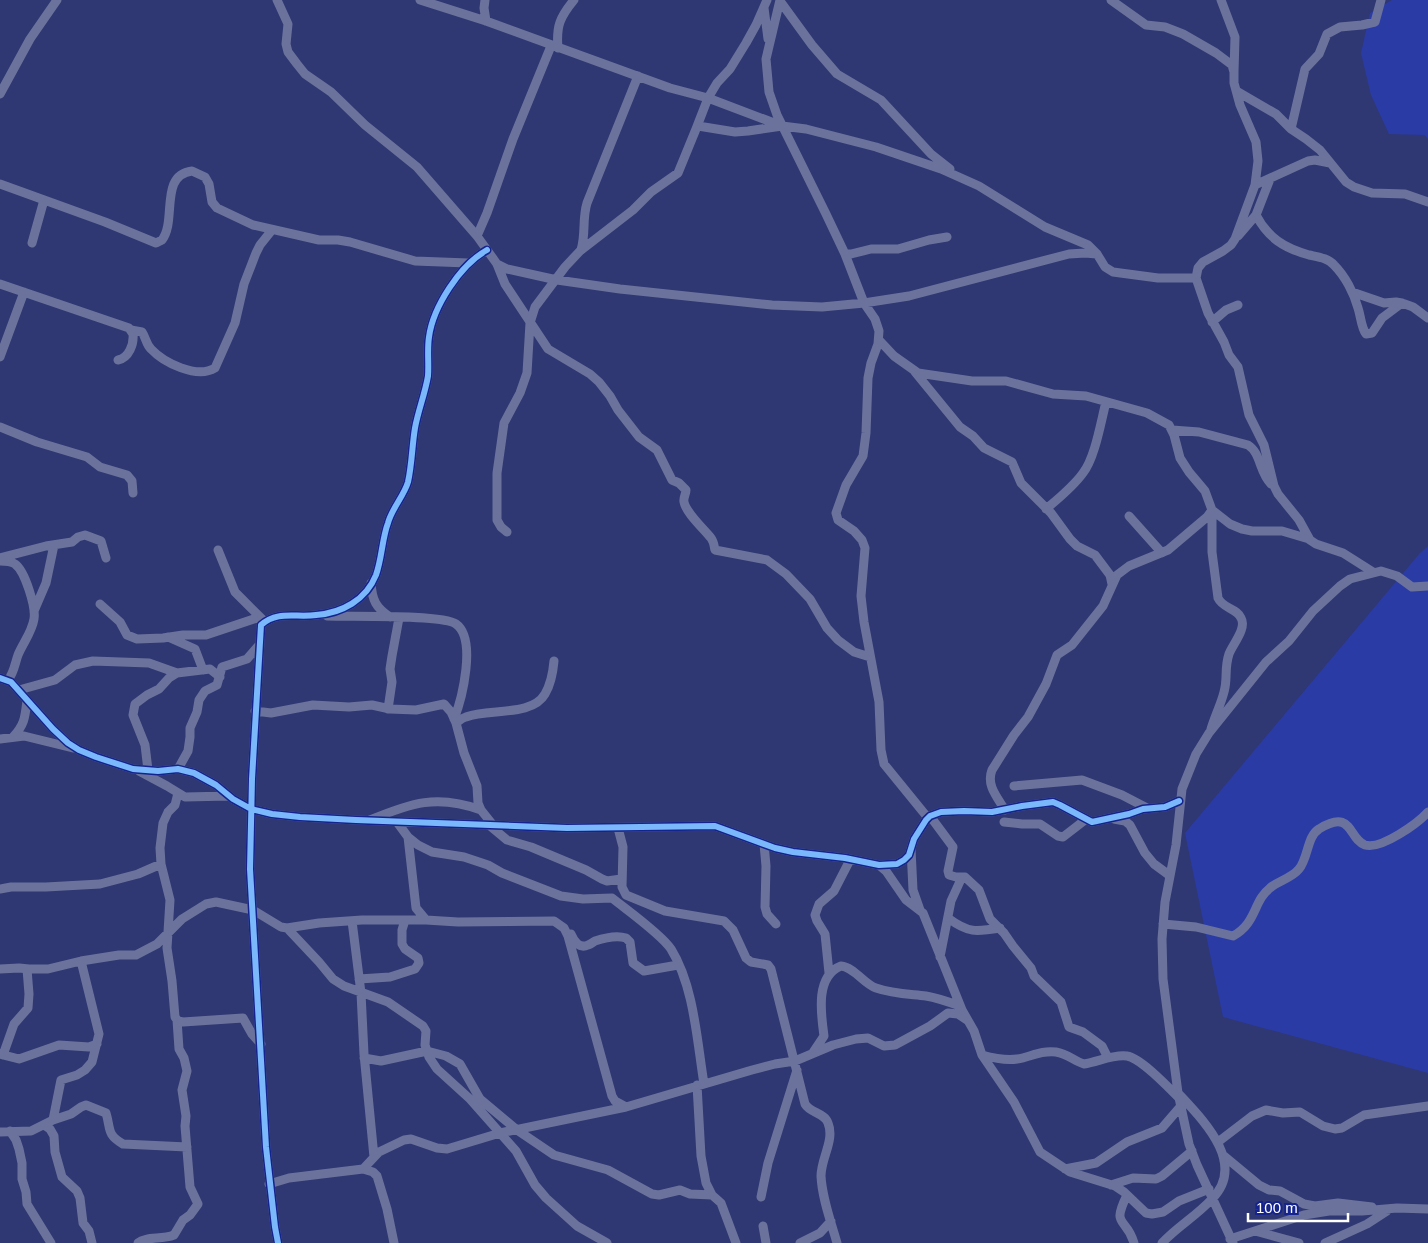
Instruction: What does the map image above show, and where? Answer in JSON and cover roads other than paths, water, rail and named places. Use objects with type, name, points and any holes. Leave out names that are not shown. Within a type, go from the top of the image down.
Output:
[{"type":"street","points":[[0,94],[30,39],[56,0]]},
{"type":"street","points":[[277,0],[288,24],[286,44],[288,52],[297,64],[305,74],[331,92],[365,125],[417,167],[477,236],[497,264],[505,284],[550,352],[571,362],[599,382],[610,396],[616,408],[640,437],[657,450],[672,480],[679,483],[686,490],[685,504],[691,516],[697,520],[711,538],[715,550],[767,560],[786,574],[810,600],[827,628],[838,640],[854,652],[870,657]]},
{"type":"street","points":[[420,0],[486,21],[670,88],[708,98],[782,126],[806,129],[876,147],[925,163],[979,186],[1045,226],[1088,245],[1097,254],[1105,267],[1112,272],[1163,278],[1196,278]]},
{"type":"street","points":[[485,0],[486,21]]},
{"type":"street","points":[[477,236],[513,139],[554,47],[557,28],[561,18],[574,0]]},
{"type":"street","points":[[1111,0],[1146,25],[1165,27],[1191,38],[1230,63],[1234,72]]},
{"type":"street","points":[[1220,0],[1235,36],[1234,83],[1240,105],[1256,142],[1258,161],[1255,186],[1231,245],[1203,262],[1198,268],[1196,278],[1212,322],[1224,342],[1229,355],[1238,367],[1249,415],[1264,445],[1274,486]]},
{"type":"street","points":[[1290,130],[1305,69],[1319,54],[1327,34],[1340,27],[1362,26],[1374,22],[1381,0]]},
{"type":"street","points":[[780,1],[766,59],[769,92],[782,126],[845,254],[864,303],[877,323],[879,340],[868,378],[866,433],[863,456],[846,485],[836,513],[838,520],[854,531],[862,540],[865,548],[861,596],[879,702],[881,750],[884,764],[953,847],[948,873],[951,876],[965,877],[978,889],[990,919],[1000,928],[1031,968],[1034,976],[1061,1002],[1070,1028],[1083,1032],[1102,1046],[1108,1058]]},
{"type":"street","points":[[780,1],[812,45],[837,74],[881,100],[931,154],[962,178]]},
{"type":"street","points":[[765,4],[769,42]]},
{"type":"street","points":[[507,532],[500,526],[497,520],[497,473],[504,423],[520,393],[526,373],[530,323],[536,306],[565,267],[580,251],[633,210],[651,192],[678,173],[708,98],[717,83],[730,68],[756,25],[765,4]]},
{"type":"street","points":[[580,251],[584,241],[584,219],[587,203],[638,76]]},
{"type":"street","points":[[1238,92],[1276,114],[1290,130],[1320,150],[1346,182],[1360,190],[1372,193],[1405,194],[1428,202]]},
{"type":"street","points":[[698,126],[735,132],[748,132],[782,126]]},
{"type":"street","points":[[1255,186],[1308,161],[1315,160],[1330,163]]},
{"type":"street","points":[[0,184],[105,222],[149,241],[159,242],[165,237],[173,184],[182,174],[192,171],[205,177],[209,184],[212,202],[217,208],[247,223],[319,240],[350,242],[415,261],[468,263]]},
{"type":"street","points":[[1234,239],[1256,215],[1270,179]]},
{"type":"street","points":[[32,243],[44,200]]},
{"type":"street","points":[[1256,215],[1268,234],[1280,243],[1299,252],[1330,262],[1340,273],[1352,292],[1366,334],[1372,333],[1382,318],[1402,303]]},
{"type":"street","points":[[131,330],[142,332],[151,349],[178,367],[202,372],[215,368],[235,323],[244,284],[256,253],[272,230]]},
{"type":"street","points":[[845,254],[854,254],[871,249],[898,248],[947,237]]},
{"type":"street","points":[[319,615],[351,604],[365,593],[376,575],[388,522],[408,482],[415,428],[427,377],[432,325],[445,295],[459,274],[475,257],[487,250]]},
{"type":"street","points":[[497,264],[508,269],[557,280],[644,292],[772,305],[822,307],[909,296],[1069,254],[1097,254]]},
{"type":"street","points":[[0,284],[126,326],[134,336],[132,345],[126,358],[118,360]]},
{"type":"street","points":[[0,357],[24,292]]},
{"type":"street","points":[[1352,292],[1384,303],[1402,303],[1413,307],[1428,318]]},
{"type":"street","points":[[1212,322],[1226,310],[1238,305]]},
{"type":"street","points":[[879,340],[894,356],[915,372],[960,427],[973,436],[984,448],[1012,462],[1021,483],[1077,546],[1095,555],[1110,575],[1112,584]]},
{"type":"street","points":[[876,351],[894,356]]},
{"type":"street","points":[[915,372],[972,381],[1006,381],[1053,394],[1081,395],[1146,413],[1166,423],[1172,430],[1180,458],[1189,472],[1206,491],[1212,510],[1212,552],[1218,598],[1222,605],[1238,614],[1243,624],[1226,666],[1224,691],[1210,734]]},
{"type":"street","points":[[1046,509],[1072,486],[1086,470],[1106,402]]},
{"type":"street","points":[[0,427],[37,442],[87,457],[100,467],[127,475],[132,481],[133,493]]},
{"type":"street","points":[[1172,430],[1199,432],[1253,448],[1264,474],[1299,520],[1309,539]]},
{"type":"street","points":[[1212,510],[1230,524],[1252,531],[1282,531],[1309,539],[1316,544],[1343,553],[1373,572]]},
{"type":"street","points":[[1005,810],[990,784],[990,775],[1009,742],[1028,717],[1060,652],[1072,645],[1103,606],[1112,584],[1122,570],[1173,547],[1207,517],[1212,510]]},
{"type":"street","points":[[1129,516],[1162,552]]},
{"type":"street","points":[[0,560],[72,542],[81,536],[88,536],[101,541],[106,558]]},
{"type":"street","points":[[34,611],[46,582],[54,545]]},
{"type":"street","points":[[218,550],[235,592],[262,620]]},
{"type":"street","points":[[0,560],[12,562],[20,568],[34,611],[34,621],[12,675],[4,679],[18,690],[53,729],[79,750]]},
{"type":"street","points":[[1428,586],[1412,587],[1397,576],[1387,572],[1373,572],[1347,581],[1312,611],[1289,641],[1266,662],[1201,744],[1187,772],[1179,801],[1176,845],[1169,875],[1164,924],[1163,979],[1180,1099],[1192,1151],[1232,1241],[1255,1231],[1304,1215],[1329,1211],[1428,1209]]},
{"type":"street","points":[[372,582],[372,592],[376,606],[395,617]]},
{"type":"street","points":[[100,604],[120,622],[129,637],[137,639],[206,635],[282,615],[395,617],[452,621],[458,625],[465,643],[466,675],[455,721]]},
{"type":"street","points":[[388,709],[392,682],[390,669],[395,617]]},
{"type":"street","points":[[262,620],[255,712],[250,869],[266,1147],[269,1184],[278,1243]]},
{"type":"street","points":[[168,637],[195,649],[203,670]]},
{"type":"street","points":[[178,769],[188,751],[190,728],[197,712],[199,700],[205,691],[217,685],[222,667],[247,659],[260,644]]},
{"type":"street","points":[[455,721],[466,717],[536,704],[546,693],[552,679],[554,661]]},
{"type":"street","points":[[18,690],[55,680],[75,665],[83,662],[148,663],[177,673]]},
{"type":"street","points":[[148,770],[145,745],[133,715],[134,706],[147,694],[159,689],[169,678],[177,673],[210,668],[220,677]]},
{"type":"street","points":[[13,736],[21,728],[25,719],[27,700]]},
{"type":"street","points":[[255,712],[271,713],[314,705],[349,707],[372,705],[388,709],[416,710],[443,703],[447,706],[455,721],[464,753],[474,775],[478,803],[491,825],[507,840],[531,847],[586,870],[602,880],[621,879]]},
{"type":"street","points":[[0,739],[24,736],[79,750],[133,769],[186,797],[229,796]]},
{"type":"street","points":[[133,769],[178,769],[194,773],[216,785],[229,796],[251,809],[300,817],[567,828],[715,826],[764,844],[793,852],[845,858],[879,865],[897,864],[904,860],[909,855],[914,839],[929,817],[940,812],[992,812],[1022,806],[1056,803],[1092,822],[1147,808],[1165,807],[1179,801]]},
{"type":"street","points":[[1014,786],[1082,780],[1122,795],[1147,808]]},
{"type":"street","points":[[138,1243],[143,1239],[164,1239],[174,1236],[183,1220],[198,1205],[198,1201],[190,1187],[185,1126],[186,1116],[182,1090],[188,1071],[179,1049],[177,1020],[174,1013],[167,948],[170,900],[161,864],[160,848],[163,823],[168,812],[175,804],[178,793]]},
{"type":"street","points":[[367,821],[399,808],[432,801],[468,805],[481,810]]},
{"type":"street","points":[[1164,924],[1196,927],[1233,936],[1247,925],[1269,888],[1299,870],[1312,834],[1318,829],[1333,823],[1345,824],[1349,826],[1361,843],[1375,845],[1397,836],[1423,818],[1428,812]]},
{"type":"street","points":[[1111,818],[1124,821],[1130,825],[1139,845],[1145,853],[1154,864],[1169,875]]},
{"type":"street","points":[[1004,822],[1040,824],[1058,836],[1063,837],[1085,820]]},
{"type":"street","points":[[397,822],[408,837],[432,852],[452,854],[488,865],[502,873],[561,896],[583,899],[612,898],[670,948],[692,1001],[701,1084],[701,1156],[706,1183],[712,1196],[721,1203],[736,1243]]},
{"type":"street","points":[[618,828],[623,847],[621,879],[624,893],[665,911],[724,921],[733,930],[746,958],[752,962],[768,965],[774,974],[807,1107],[825,1118],[828,1123],[830,1135],[821,1176],[837,1243]]},
{"type":"street","points":[[408,837],[416,908],[426,920]]},
{"type":"street","points":[[764,844],[766,914],[776,924]]},
{"type":"street","points":[[911,848],[913,890],[960,1006],[974,1031],[982,1056],[1014,1102],[1040,1152],[1065,1169],[1111,1185],[1127,1195],[1146,1213],[1158,1214],[1179,1201],[1209,1189]]},
{"type":"street","points":[[812,1054],[824,1038],[820,1014],[824,985],[829,973],[825,934],[817,922],[815,912],[820,903],[834,892],[850,860]]},
{"type":"street","points":[[0,890],[11,887],[100,884],[138,874],[161,864]]},
{"type":"street","points":[[879,865],[886,871],[906,900],[920,910]]},
{"type":"street","points":[[940,958],[951,901],[962,877]]},
{"type":"street","points":[[0,969],[48,969],[81,961],[119,955],[136,955],[157,944],[182,919],[211,902],[253,910],[281,927],[287,928],[319,923],[352,921],[564,922],[576,942],[582,946],[616,936],[626,938],[630,942],[633,963],[644,972],[678,965]]},
{"type":"street","points":[[948,918],[970,931],[980,932],[1000,928]]},
{"type":"street","points":[[359,979],[390,977],[415,969],[419,963],[418,958],[405,949],[402,942],[405,920]]},
{"type":"street","points":[[352,921],[361,993],[364,1058],[374,1157]]},
{"type":"street","points":[[551,921],[560,924],[568,936],[612,1096],[615,1101],[626,1107]]},
{"type":"street","points":[[287,928],[334,979],[344,986],[388,1002],[424,1026],[426,1030],[425,1041],[427,1051],[436,1069],[470,1099],[516,1151],[546,1198],[578,1226],[607,1243]]},
{"type":"street","points":[[53,1120],[61,1080],[78,1075],[92,1062],[99,1034],[81,961]]},
{"type":"street","points":[[829,973],[840,966],[846,966],[873,987],[890,993],[932,998],[960,1006]]},
{"type":"street","points":[[27,969],[28,1008],[14,1024],[1,1054],[19,1059],[58,1045],[89,1047],[97,1044]]},
{"type":"street","points":[[364,1169],[382,1150],[408,1139],[437,1148],[447,1148],[517,1130],[626,1107],[775,1064],[796,1065],[812,1054],[833,1045],[861,1038],[868,1038],[884,1046],[894,1045],[930,1026],[948,1013],[958,1014],[968,1020]]},
{"type":"street","points":[[177,1020],[183,1022],[220,1021],[241,1017],[246,1021],[252,1034],[261,1044]]},
{"type":"street","points":[[364,1058],[381,1061],[427,1051],[446,1056],[458,1062],[480,1099],[517,1130],[554,1155],[608,1170],[652,1194],[659,1195],[680,1190],[690,1194],[712,1196]]},
{"type":"street","points":[[982,1056],[997,1059],[1016,1059],[1036,1053],[1053,1052],[1070,1056],[1084,1064],[1108,1058],[1127,1056],[1134,1058],[1146,1067],[1197,1114],[1218,1142],[1224,1156],[1225,1171],[1223,1182],[1213,1198],[1162,1243]]},
{"type":"street","points":[[761,1197],[768,1164],[796,1065]]},
{"type":"street","points":[[1065,1169],[1096,1163],[1127,1142],[1162,1128],[1180,1099]]},
{"type":"street","points":[[0,1132],[31,1131],[53,1120],[71,1114],[83,1106],[90,1106],[106,1113],[110,1133],[124,1144],[187,1147]]},
{"type":"street","points":[[1218,1142],[1252,1116],[1266,1110],[1282,1113],[1300,1112],[1323,1126],[1335,1129],[1342,1128],[1364,1115],[1428,1106]]},
{"type":"street","points":[[44,1125],[49,1127],[54,1136],[55,1152],[62,1177],[77,1191],[80,1198],[83,1210],[82,1223],[89,1231],[92,1243]]},
{"type":"street","points":[[10,1131],[19,1149],[22,1163],[21,1176],[26,1192],[26,1204],[51,1243]]},
{"type":"street","points":[[1111,1185],[1133,1178],[1156,1179],[1173,1168],[1192,1151]]},
{"type":"street","points":[[1224,1156],[1259,1185],[1269,1190],[1280,1192],[1304,1204],[1314,1206],[1338,1202],[1393,1209]]},
{"type":"street","points":[[269,1184],[289,1178],[364,1169],[373,1172],[377,1176],[394,1243]]},
{"type":"street","points":[[1127,1195],[1119,1211],[1119,1216],[1131,1234],[1134,1243]]},
{"type":"street","points":[[1325,1243],[1367,1224],[1393,1209]]},
{"type":"street","points":[[800,1243],[820,1233],[831,1221]]},
{"type":"street","points":[[764,1226],[766,1243]]},
{"type":"street","points":[[1255,1231],[1298,1243]]}]
